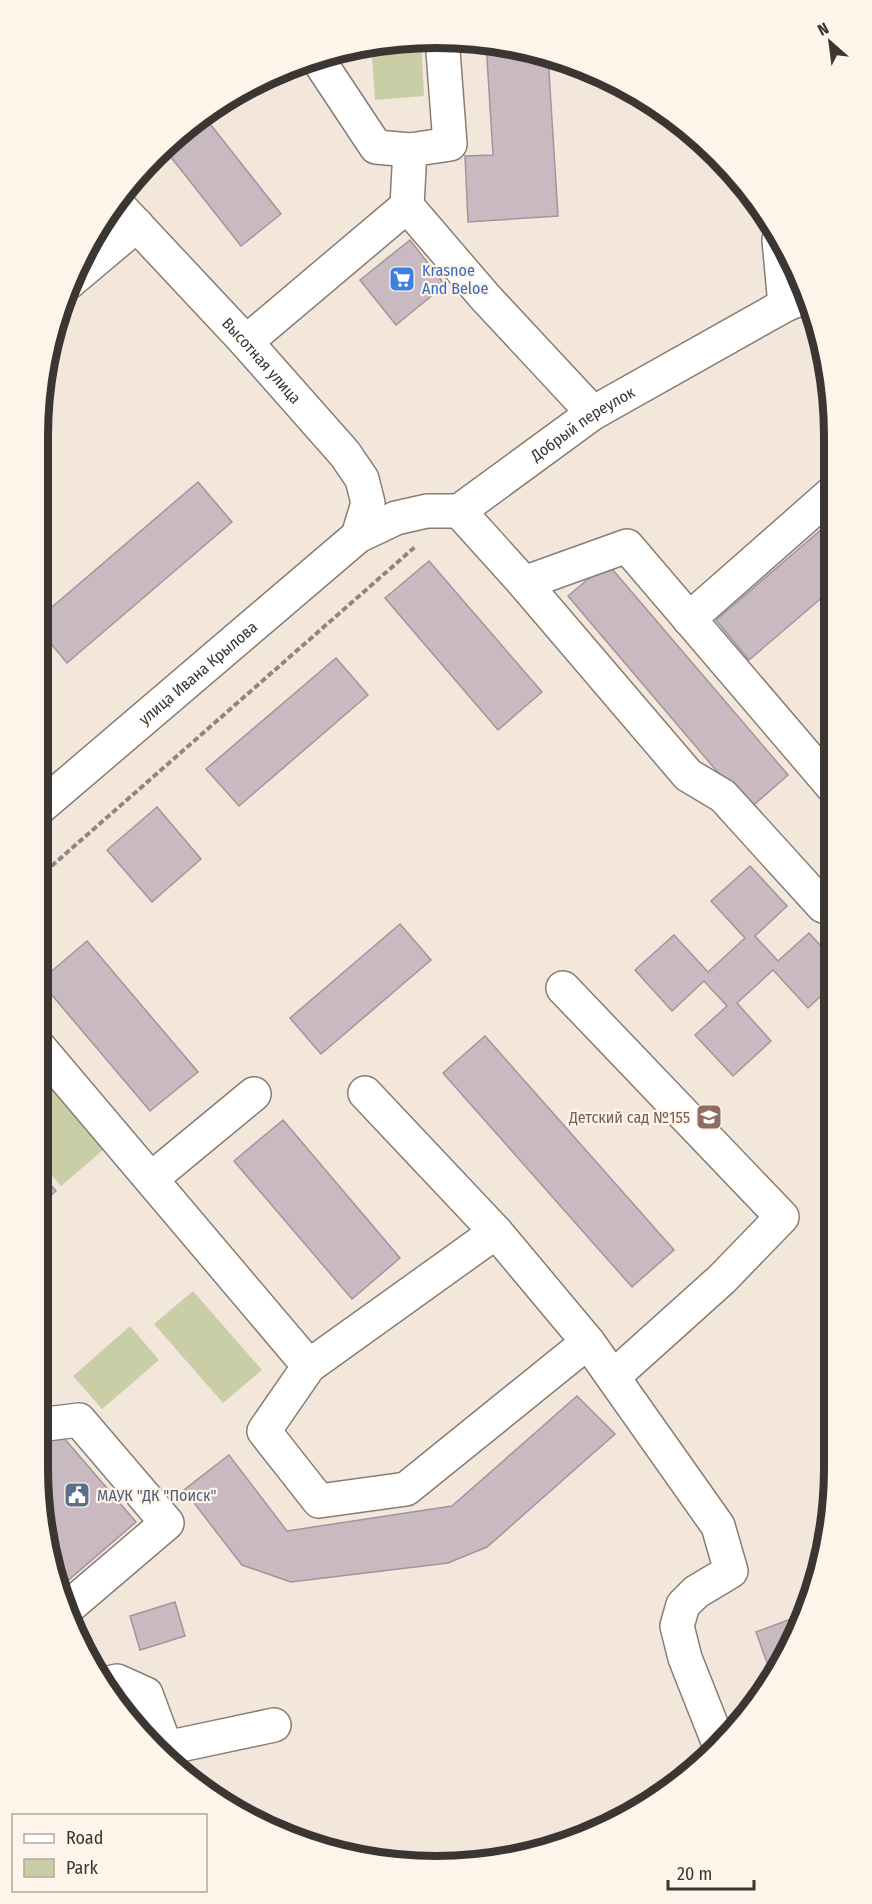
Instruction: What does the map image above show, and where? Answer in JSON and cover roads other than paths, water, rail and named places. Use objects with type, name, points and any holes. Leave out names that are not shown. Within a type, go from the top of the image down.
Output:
[{"type":"street","points":[[322,65],[376,147],[410,150],[450,144],[443,48]]},
{"type":"street","points":[[410,150],[407,206],[485,297],[593,413]]},
{"type":"street","points":[[246,342],[407,206]]},
{"type":"street","points":[[96,249],[126,213]]},
{"type":"street","name":"Высотная улица","points":[[126,213],[246,342],[345,454],[362,478],[368,503],[358,536]]},
{"type":"street","points":[[790,278],[796,300]]},
{"type":"street","name":"Добрый переулок","points":[[459,511],[593,413],[796,300]]},
{"type":"street","points":[[689,619],[824,500]]},
{"type":"street","points":[[358,536],[396,518],[427,511],[459,511],[524,583],[688,775],[723,796],[824,906]]},
{"type":"street","name":"улица Ивана Крылова","points":[[48,800],[358,536]]},
{"type":"street","points":[[524,583],[627,546],[824,777]]},
{"type":"street","points":[[562,988],[782,1217],[722,1279],[613,1377]]},
{"type":"street","points":[[48,1058],[309,1365]]},
{"type":"street","points":[[365,1093],[496,1232],[588,1342],[717,1526],[731,1571],[696,1592],[683,1605],[677,1626],[685,1658],[716,1736]]},
{"type":"street","points":[[151,1179],[254,1094]]},
{"type":"street","points":[[496,1232],[309,1365],[264,1431],[319,1501],[406,1489],[588,1342]]},
{"type":"street","points":[[48,1424],[79,1420],[167,1523],[73,1603]]},
{"type":"street","points":[[112,1682],[117,1681],[146,1694],[165,1745]]},
{"type":"street","points":[[168,1748],[274,1725]]},
{"type":"place","name":"Krasnoe And Beloe","points":[[402,279]]},
{"type":"place","name":"Детский сад №155","points":[[709,1117]]},
{"type":"place","name":"МАУК \"ДК \"Поиск\"","points":[[77,1495]]}]
